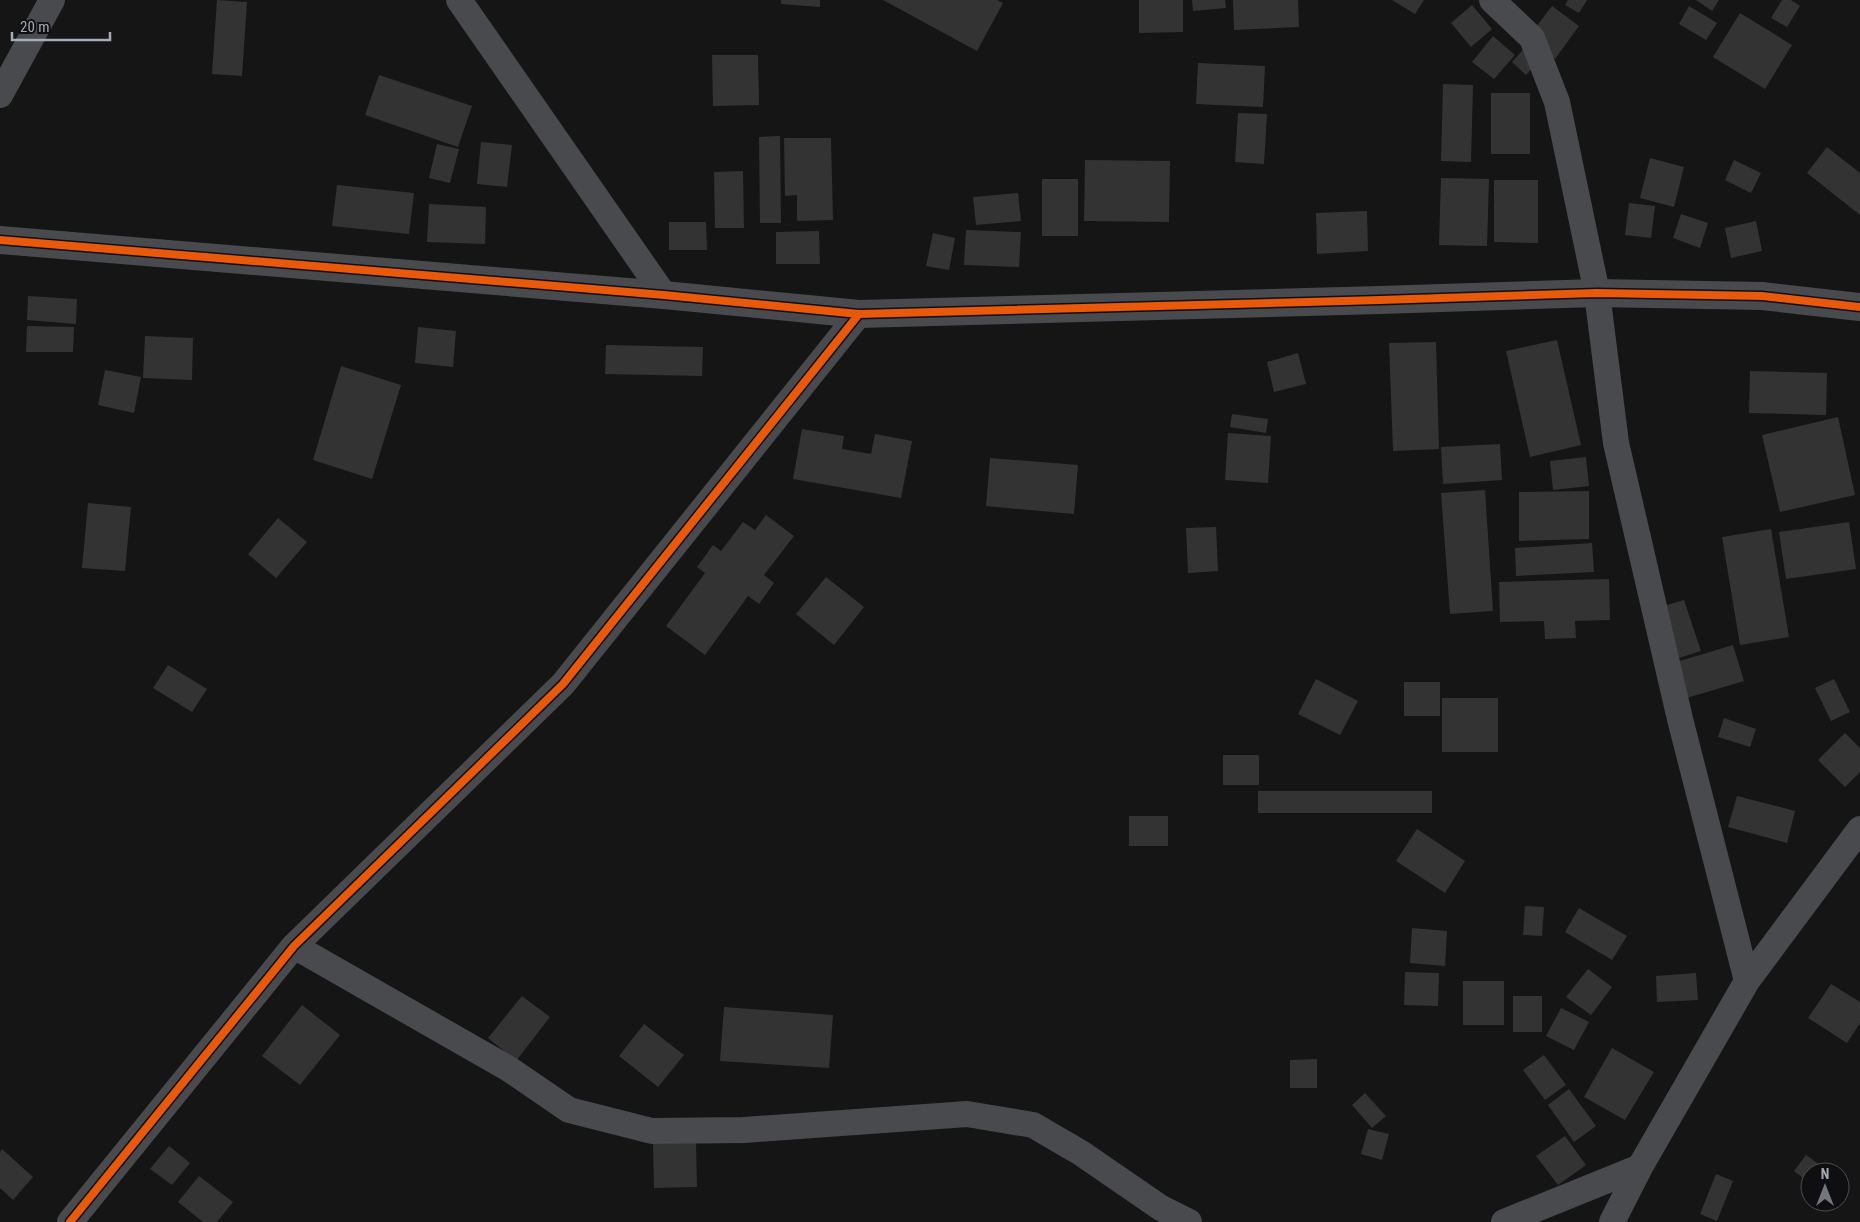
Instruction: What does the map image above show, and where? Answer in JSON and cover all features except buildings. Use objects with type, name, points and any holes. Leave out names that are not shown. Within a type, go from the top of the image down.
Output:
[{"type":"street","points":[[0,95],[52,0]]},
{"type":"street","points":[[459,0],[664,295]]},
{"type":"street","points":[[1492,0],[1532,38],[1556,102],[1597,293],[1616,443],[1678,710],[1747,981]]},
{"type":"street","points":[[0,240],[664,295],[860,314],[1597,293],[1762,296],[1860,307]]},
{"type":"street","points":[[70,1222],[294,946],[563,684],[860,314]]},
{"type":"street","points":[[1612,1222],[1640,1167],[1747,981],[1860,830]]},
{"type":"street","points":[[294,946],[509,1069],[569,1110],[652,1131],[744,1130],[967,1114],[1032,1125],[1081,1153],[1160,1208],[1189,1222]]},
{"type":"street","points":[[1504,1222],[1640,1167]]},
{"type":"cycle path","points":[[0,240],[664,295],[859,314],[1597,293],[1762,296],[1860,307]]},
{"type":"cycle path","points":[[70,1222],[294,946],[563,684],[859,314]]}]
